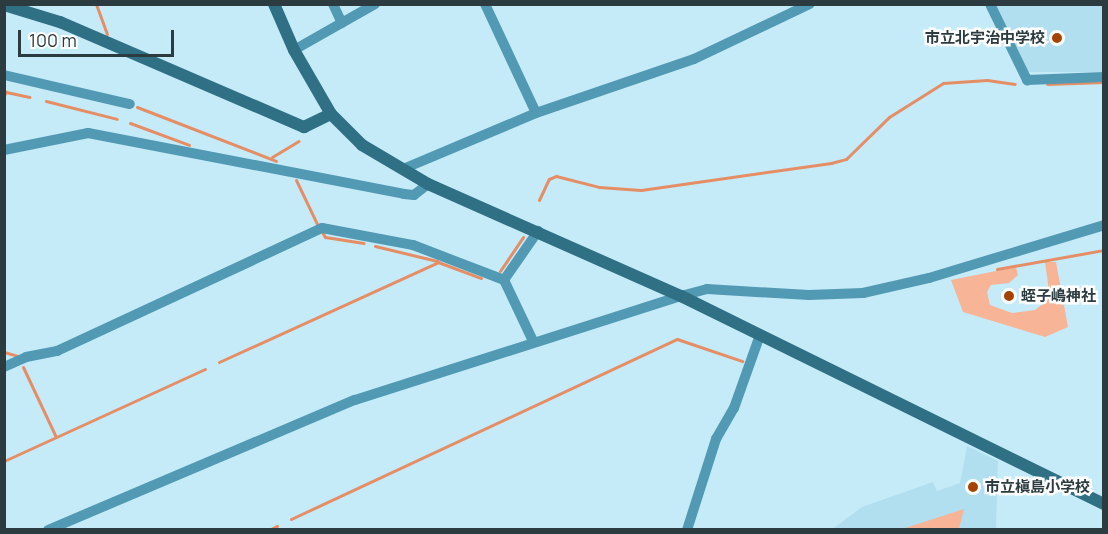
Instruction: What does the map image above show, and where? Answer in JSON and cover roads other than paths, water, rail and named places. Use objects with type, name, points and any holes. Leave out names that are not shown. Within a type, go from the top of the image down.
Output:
[{"type":"street","points":[[274,4],[294,50],[331,114],[362,145],[428,184],[681,296],[1104,504]]},
{"type":"street","points":[[333,4],[342,23]]},
{"type":"street","points":[[294,50],[375,4]]},
{"type":"street","points":[[485,4],[536,112]]},
{"type":"street","points":[[403,169],[536,112],[694,59],[810,4]]},
{"type":"street","points":[[990,4],[1027,80],[1104,76]]},
{"type":"street","points":[[4,5],[60,21],[304,127],[331,114]]},
{"type":"street","points":[[4,75],[129,104]]},
{"type":"street","points":[[4,150],[88,133],[404,194],[414,195],[428,184]]},
{"type":"street","points":[[48,530],[355,400],[533,341],[681,296],[707,289],[808,296],[863,293],[929,278],[1104,225]]},
{"type":"street","points":[[4,367],[26,357],[57,351],[322,228],[413,245],[504,280],[533,341]]},
{"type":"street","points":[[504,280],[538,231]]},
{"type":"street","points":[[687,530],[716,439],[734,408],[760,335]]},
{"type":"waterway","points":[[96,4],[107,34]]},
{"type":"waterway","points":[[539,200],[549,179],[556,176],[599,187],[641,190],[831,163],[846,159],[889,117],[943,83],[987,80],[1015,84]]},
{"type":"waterway","points":[[1047,84],[1104,82]]},
{"type":"waterway","points":[[4,95],[6,92],[29,97]]},
{"type":"waterway","points":[[46,101],[117,119]]},
{"type":"waterway","points":[[137,107],[276,161]]},
{"type":"waterway","points":[[130,123],[189,145]]},
{"type":"waterway","points":[[272,157],[299,141]]},
{"type":"waterway","points":[[296,180],[317,224]]},
{"type":"waterway","points":[[322,232],[325,237],[364,243]]},
{"type":"waterway","points":[[500,271],[523,237]]},
{"type":"waterway","points":[[375,246],[437,261]]},
{"type":"waterway","points":[[997,269],[1104,250]]},
{"type":"waterway","points":[[219,362],[438,262],[481,278]]},
{"type":"waterway","points":[[291,519],[677,339],[742,361]]},
{"type":"waterway","points":[[4,352],[18,356]]},
{"type":"waterway","points":[[23,367],[56,437]]},
{"type":"waterway","points":[[4,461],[205,369]]},
{"type":"waterway","points":[[269,530],[277,526]]},
{"type":"waterway","points":[[673,530],[682,530]]},
{"type":"place","name":"市立北宇治中学校","points":[[1057,38]]},
{"type":"place","name":"蛭子嶋神社","points":[[1009,296]]},
{"type":"place","name":"市立槇島小学校","points":[[973,487]]}]
